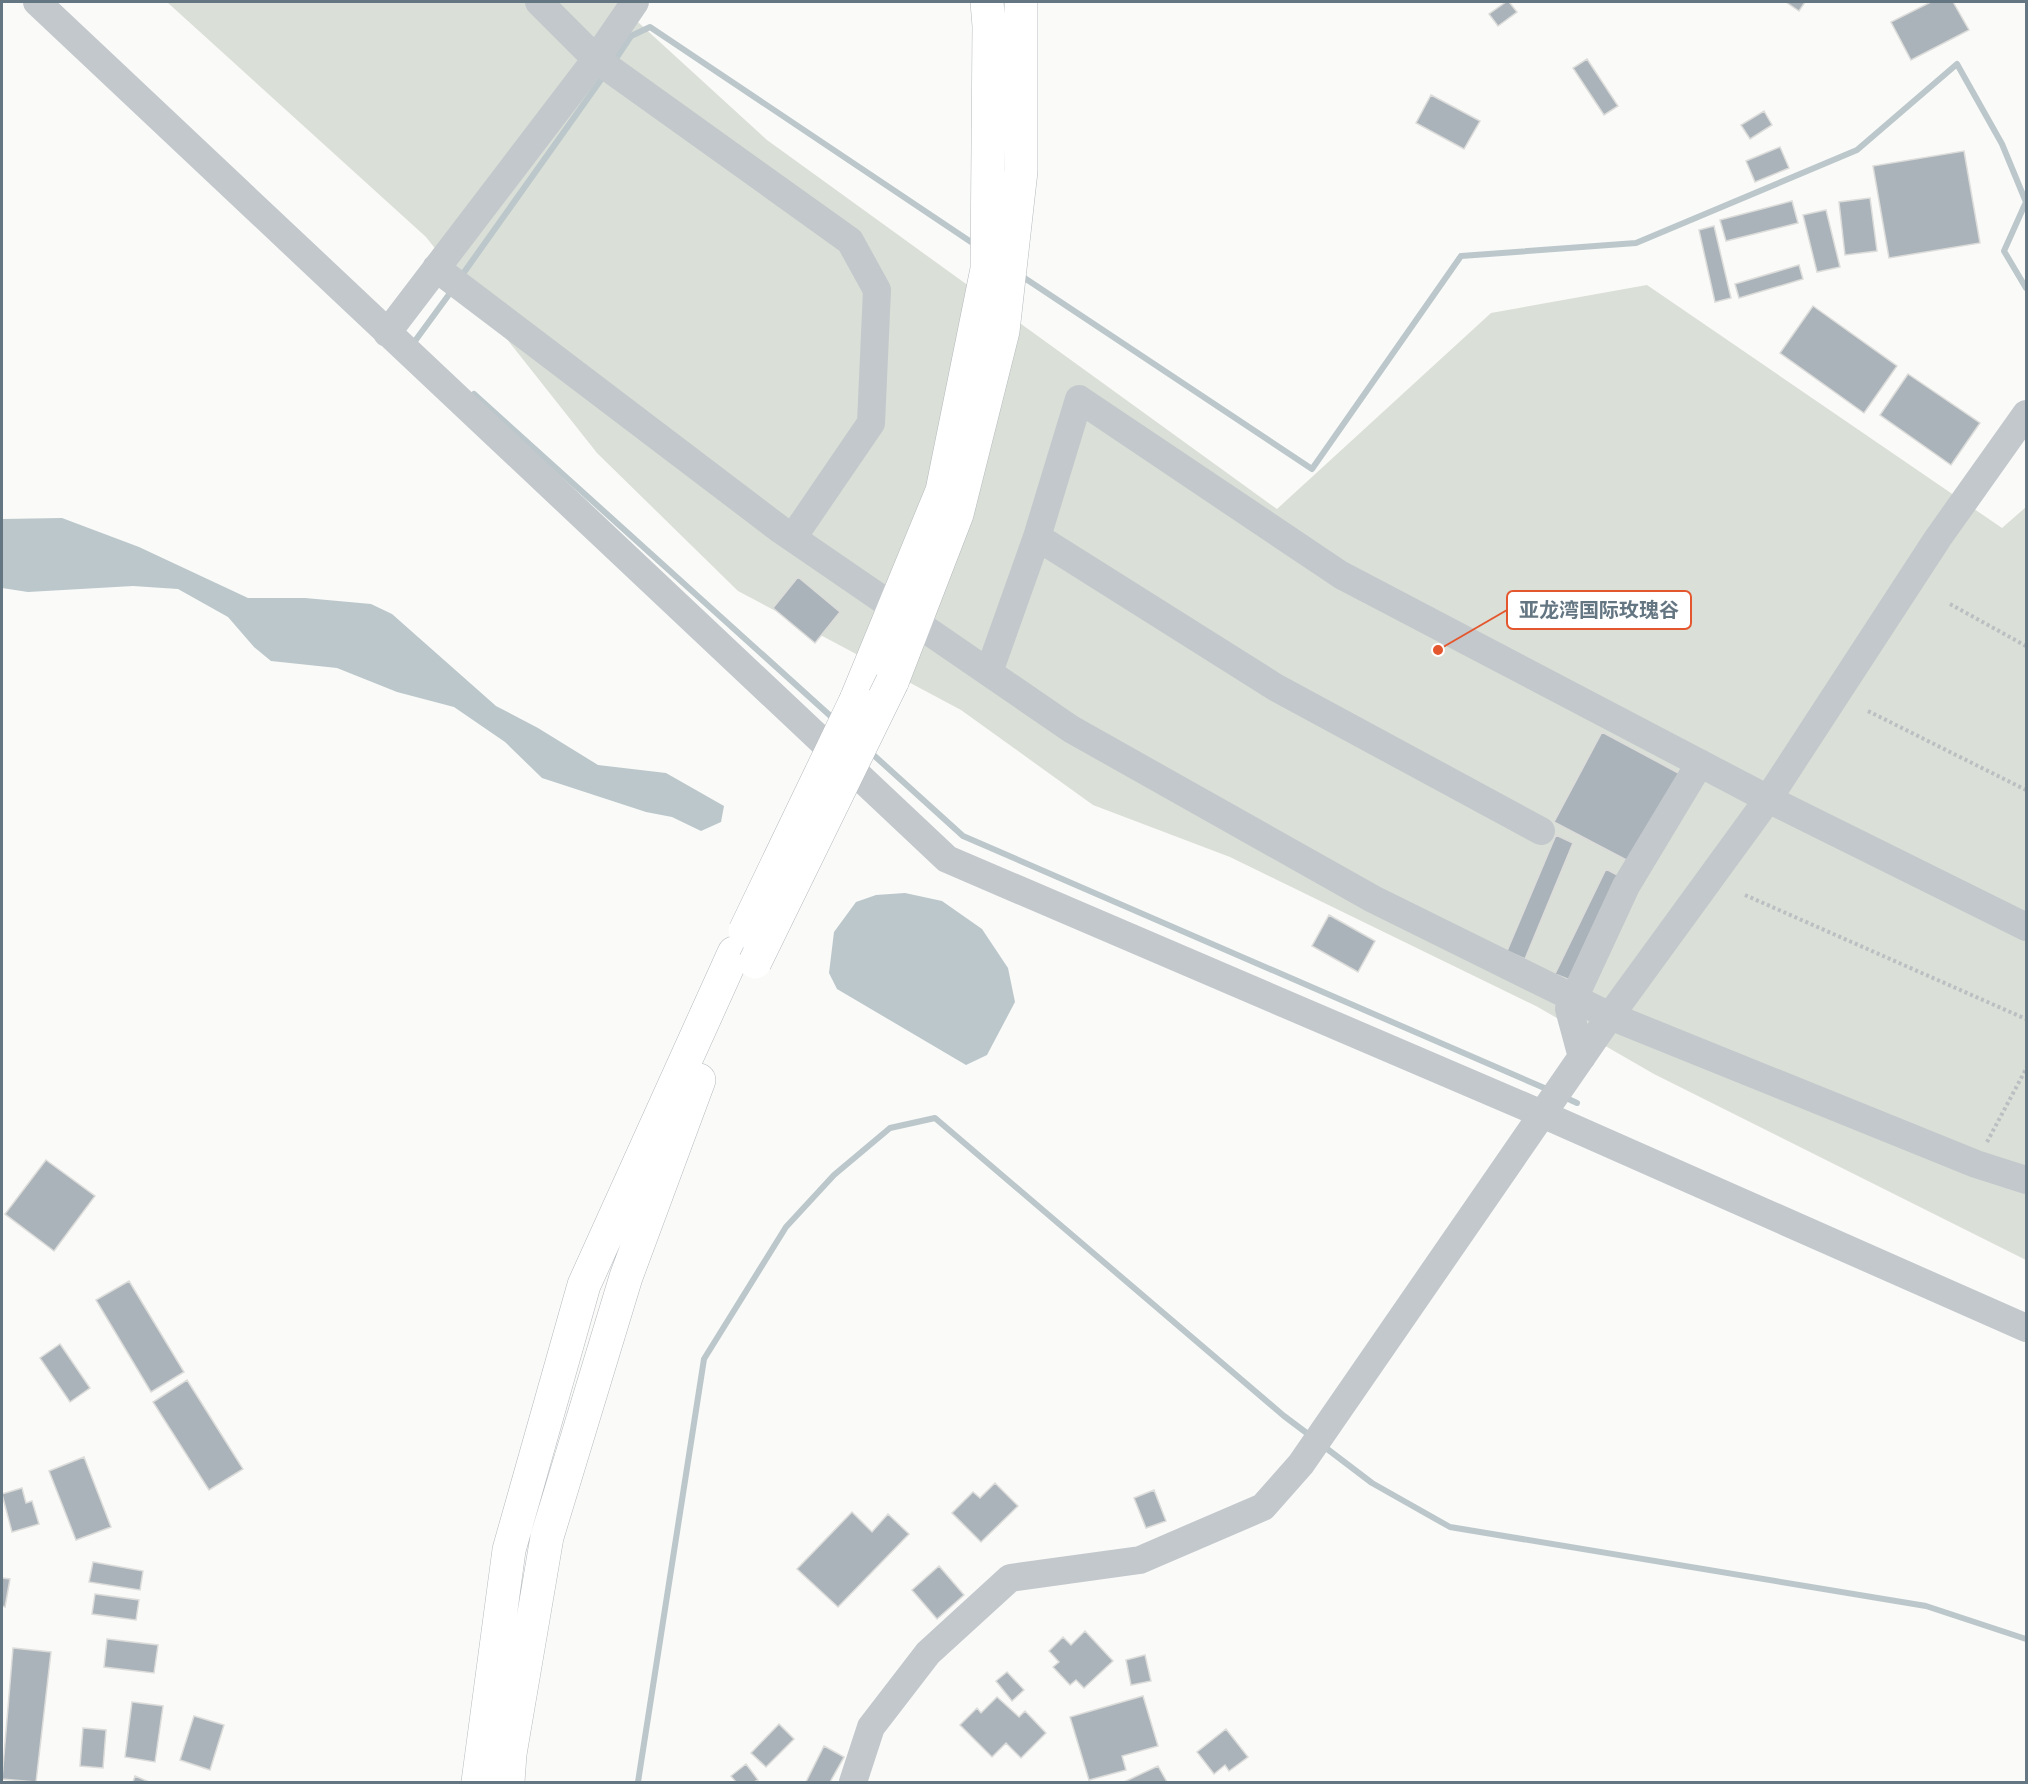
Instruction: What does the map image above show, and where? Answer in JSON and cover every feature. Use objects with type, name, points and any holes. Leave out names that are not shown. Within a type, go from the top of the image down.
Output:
[{"type":"main road","points":[[508,1782],[510,1754],[547,1537],[630,1266],[745,958],[856,700],[942,491],[987,269],[987,2]]},
{"type":"main road","points":[[478,1782],[509,1550],[584,1285],[745,958],[892,682],[957,514],[1003,331],[1021,171],[1021,2]]},
{"type":"street","points":[[37,2],[947,859],[1542,1114],[2026,1328]]},
{"type":"street","points":[[538,2],[596,59],[849,241],[877,290],[871,423],[800,527]]},
{"type":"street","points":[[387,333],[596,59],[635,2]]},
{"type":"street","points":[[436,268],[781,530],[1071,729],[1373,899],[1610,1016],[1976,1164],[2026,1180]]},
{"type":"street","points":[[989,672],[1037,537],[1079,399],[1341,576],[1768,799],[2026,927]]},
{"type":"street","points":[[853,1782],[871,1726],[928,1653],[1010,1578],[1140,1560],[1263,1507],[1301,1464],[1610,1016],[1768,799],[1938,538],[2026,414]]},
{"type":"street","points":[[1037,537],[1275,687],[1541,831]]},
{"type":"street","points":[[1582,1057],[1569,1009],[1626,886],[1700,763]]},
{"type":"path","points":[[1950,604],[2026,646]]},
{"type":"path","points":[[1868,711],[2026,790]]},
{"type":"path","points":[[1745,895],[2026,1019]]},
{"type":"path","points":[[1976,1164],[2026,1069]]},
{"type":"shaded area","points":[[167,2],[616,2],[767,140],[1277,509],[1491,313],[1647,285],[2002,528],[2026,507],[2026,1260],[1654,1074],[1536,1006],[1230,857],[1093,805],[961,710],[738,591],[597,453],[426,237]]},
{"type":"shaded area","points":[[62,518],[139,547],[248,598],[305,598],[371,604],[392,614],[496,706],[538,728],[598,765],[666,773],[724,806],[721,822],[701,831],[672,817],[646,812],[542,778],[505,742],[454,707],[397,692],[337,668],[271,661],[254,647],[228,617],[178,589],[133,586],[28,592],[2,588],[2,519]]},
{"type":"shaded area","points":[[905,893],[942,901],[982,929],[1008,968],[1015,1002],[987,1055],[966,1065],[837,989],[829,973],[834,932],[856,902],[876,895]]},
{"type":"building","points":[[1509,2],[1517,12],[1498,26],[1489,14]]},
{"type":"building","points":[[1786,2],[1805,2],[1799,11]]},
{"type":"building","points":[[1931,2],[1953,2],[1969,30],[1911,60],[1891,22]]},
{"type":"building","points":[[1587,59],[1618,106],[1604,115],[1573,68]]},
{"type":"building","points":[[1431,95],[1480,121],[1464,149],[1416,123]]},
{"type":"building","points":[[1764,111],[1772,125],[1750,139],[1741,125]]},
{"type":"building","points":[[1780,147],[1789,168],[1755,182],[1746,161]]},
{"type":"building","points":[[1964,151],[1980,243],[1889,258],[1873,166]]},
{"type":"building","points":[[1870,198],[1877,251],[1845,255],[1839,202]]},
{"type":"building","points":[[1792,201],[1798,223],[1726,241],[1720,220]]},
{"type":"building","points":[[1826,210],[1840,267],[1817,272],[1803,215]]},
{"type":"building","points":[[1714,226],[1731,298],[1715,302],[1699,230]]},
{"type":"building","points":[[1799,265],[1803,279],[1739,298],[1735,284]]},
{"type":"building","points":[[1813,306],[1897,366],[1864,413],[1780,353]]},
{"type":"building","points":[[1908,374],[1980,423],[1951,465],[1880,415]]},
{"type":"building","points":[[798,577],[840,612],[815,643],[773,608]]},
{"type":"building","points":[[1602,732],[1682,775],[1634,864],[1554,822]]},
{"type":"building","points":[[1556,835],[1573,843],[1525,959],[1507,951]]},
{"type":"building","points":[[1606,869],[1621,877],[1570,980],[1555,974]]},
{"type":"building","points":[[1329,915],[1375,941],[1358,972],[1312,946]]},
{"type":"building","points":[[46,1160],[95,1196],[54,1251],[5,1214]]},
{"type":"building","points":[[129,1281],[184,1372],[151,1392],[96,1300]]},
{"type":"building","points":[[60,1344],[90,1388],[70,1402],[40,1358]]},
{"type":"building","points":[[187,1380],[243,1469],[209,1490],[153,1402]]},
{"type":"building","points":[[84,1457],[111,1527],[76,1540],[49,1471]]},
{"type":"building","points":[[995,1483],[1018,1506],[981,1542],[952,1513],[973,1492],[980,1498]]},
{"type":"building","points":[[22,1488],[26,1503],[32,1501],[39,1524],[12,1532],[2,1494]]},
{"type":"building","points":[[1154,1490],[1166,1521],[1146,1528],[1134,1498]]},
{"type":"building","points":[[852,1512],[872,1532],[888,1514],[909,1534],[838,1607],[797,1569]]},
{"type":"building","points":[[93,1562],[143,1571],[140,1590],[89,1582]]},
{"type":"building","points":[[939,1566],[964,1595],[937,1619],[912,1590]]},
{"type":"building","points":[[2,1578],[10,1579],[5,1607],[2,1606]]},
{"type":"building","points":[[95,1594],[139,1600],[136,1620],[92,1614]]},
{"type":"building","points":[[1085,1631],[1113,1661],[1084,1688],[1076,1680],[1070,1685],[1053,1667],[1059,1662],[1049,1651],[1063,1637],[1071,1645]]},
{"type":"building","points":[[107,1639],[158,1645],[154,1673],[104,1667]]},
{"type":"building","points":[[13,1648],[51,1652],[36,1782],[2,1779]]},
{"type":"building","points":[[1145,1655],[1151,1681],[1131,1685],[1126,1660]]},
{"type":"building","points":[[1007,1672],[1024,1690],[1012,1701],[996,1681]]},
{"type":"building","points":[[1143,1696],[1158,1746],[1122,1756],[1126,1770],[1089,1780],[1070,1717]]},
{"type":"building","points":[[997,1697],[1019,1717],[1025,1711],[1046,1733],[1021,1758],[1006,1743],[992,1757],[960,1725],[977,1708],[981,1713]]},
{"type":"building","points":[[132,1702],[163,1706],[155,1762],[125,1757]]},
{"type":"building","points":[[194,1716],[224,1725],[210,1770],[180,1760]]},
{"type":"building","points":[[779,1724],[794,1739],[766,1767],[751,1753]]},
{"type":"building","points":[[83,1728],[106,1730],[103,1768],[80,1766]]},
{"type":"building","points":[[1226,1729],[1248,1757],[1229,1771],[1225,1765],[1214,1774],[1197,1752]]},
{"type":"building","points":[[824,1746],[844,1757],[830,1782],[806,1782]]},
{"type":"building","points":[[746,1764],[758,1780],[736,1782],[731,1776]]},
{"type":"building","points":[[1158,1766],[1167,1782],[1124,1782]]},
{"type":"building","points":[[135,1776],[149,1782],[133,1782]]},
{"type":"waterway","points":[[613,63],[631,36],[650,27],[977,246]]},
{"type":"waterway","points":[[1020,275],[1312,469],[1461,256],[1636,243],[1857,150],[1957,64],[2002,144],[2026,202],[2004,251],[2026,288]]},
{"type":"waterway","points":[[460,278],[605,74]]},
{"type":"waterway","points":[[415,341],[453,289]]},
{"type":"waterway","points":[[474,394],[836,721]]},
{"type":"waterway","points":[[868,750],[963,836],[1549,1090]]},
{"type":"waterway","points":[[1564,1097],[1577,1103]]},
{"type":"waterway","points":[[638,1782],[704,1359],[786,1227],[834,1175],[890,1128],[935,1118],[1284,1416],[1312,1437]]},
{"type":"waterway","points":[[1322,1445],[1372,1483],[1450,1527],[1926,1606],[2026,1639]]},
{"type":"place","name":"亚龙湾国际玫瑰谷","points":[[1438,650]]}]
